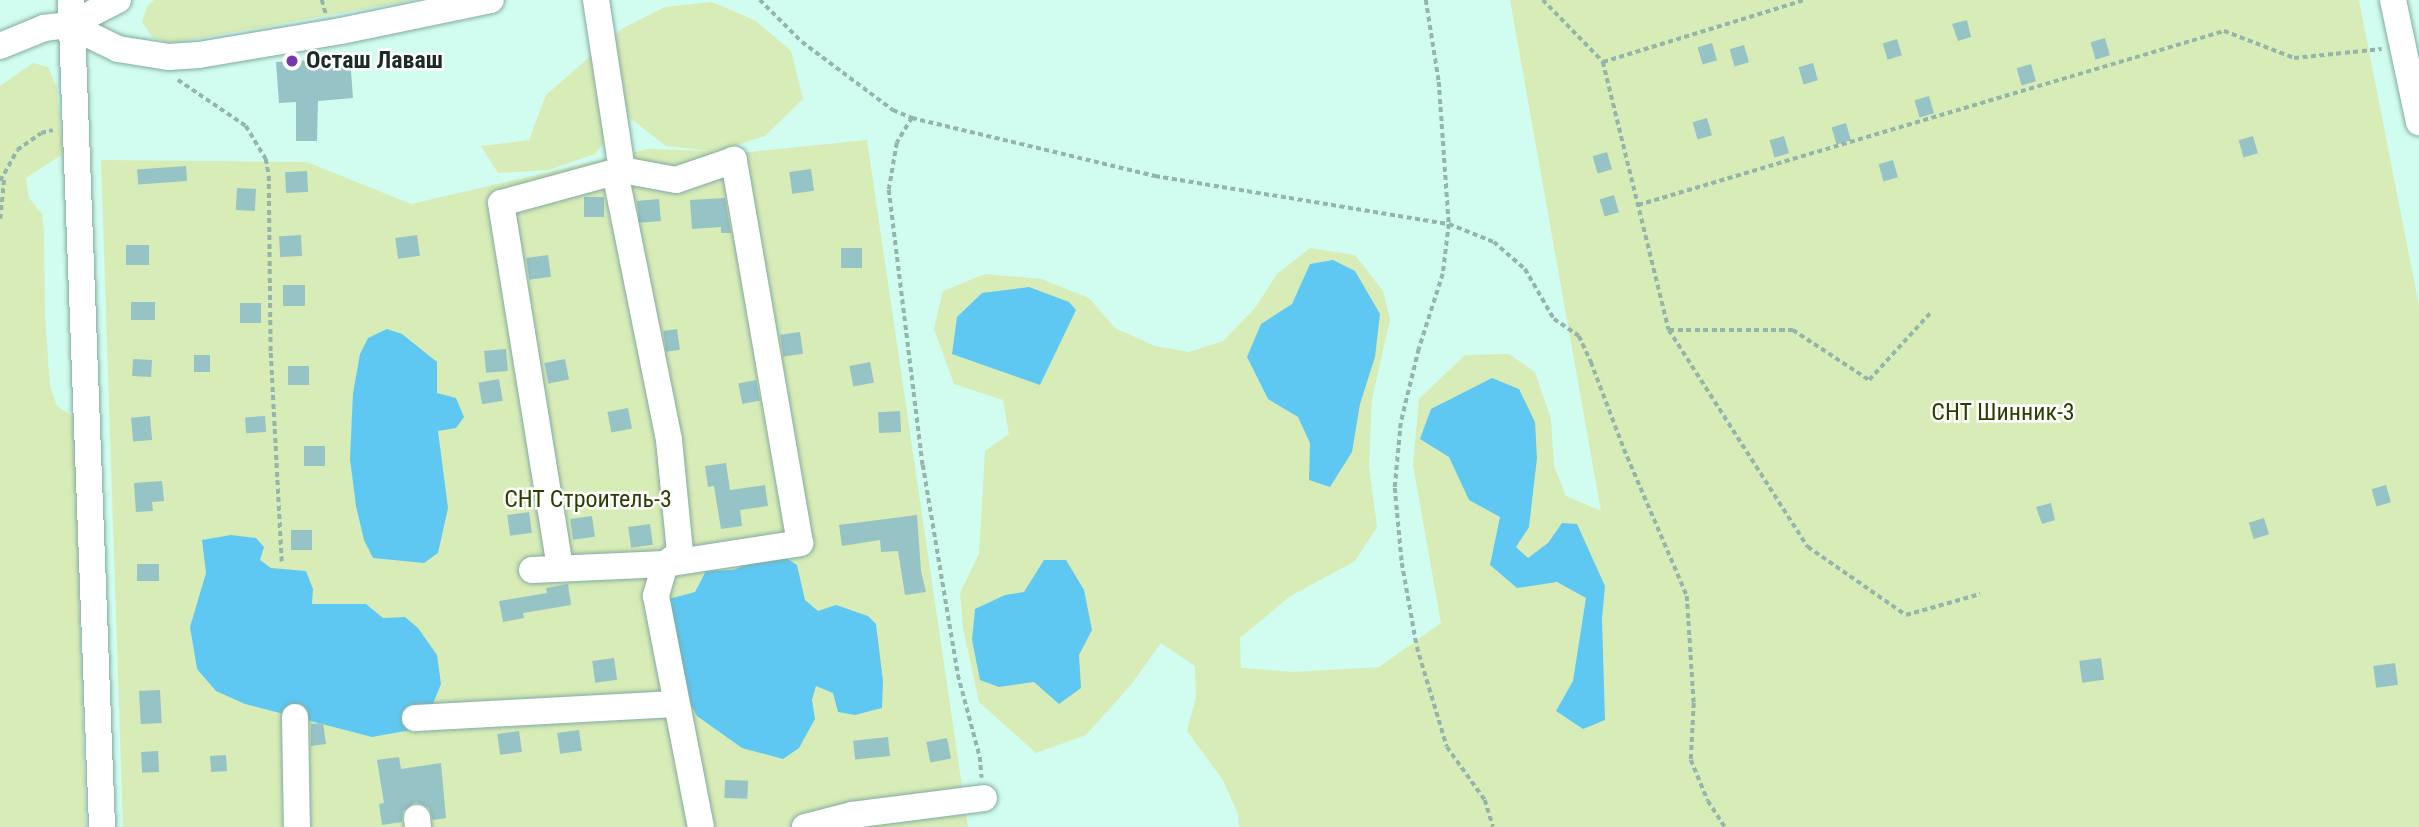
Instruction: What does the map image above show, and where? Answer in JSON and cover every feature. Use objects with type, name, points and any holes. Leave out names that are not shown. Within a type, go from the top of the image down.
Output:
[{"type":"street","points":[[0,46],[44,28],[70,12],[118,0]]},
{"type":"street","points":[[70,12],[118,49],[142,55],[179,57],[341,31],[491,0]]},
{"type":"street","points":[[596,0],[618,171],[669,440],[680,552],[665,565],[656,596],[701,827]]},
{"type":"street","points":[[2393,0],[2405,45],[2419,122]]},
{"type":"street","points":[[70,12],[74,50],[102,827]]},
{"type":"street","points":[[532,570],[665,565],[800,543],[734,160],[676,180],[618,171],[501,203],[560,568]]},
{"type":"street","points":[[415,718],[676,704]]},
{"type":"street","points":[[295,717],[297,827]]},
{"type":"street","points":[[805,827],[984,798]]},
{"type":"path","points":[[760,0],[802,41],[894,110],[912,118],[1155,176],[1449,224],[1494,242],[1525,269],[1554,319],[1579,336],[1687,596],[1694,703],[1690,760],[1709,801],[1725,827]]},
{"type":"path","points":[[1426,0],[1439,82],[1449,224],[1443,274],[1419,349],[1401,423],[1395,488],[1402,563],[1417,647],[1447,747],[1486,800],[1493,827]]},
{"type":"path","points":[[1543,0],[1602,62],[1669,330],[1808,547],[1906,615],[1980,594]]},
{"type":"path","points":[[1602,62],[1805,0]]},
{"type":"path","points":[[1638,205],[2224,31],[2294,58],[2405,45]]},
{"type":"path","points":[[177,79],[246,126],[266,159],[271,353],[282,564]]},
{"type":"path","points":[[912,118],[897,143],[889,190],[923,465],[958,676],[980,757],[984,798]]},
{"type":"path","points":[[0,219],[2,179],[17,150],[41,133],[75,124]]},
{"type":"path","points":[[1669,330],[1793,330],[1869,380],[1931,312]]},
{"type":"green space","points":[[154,0],[414,0],[172,43],[153,38],[142,22],[147,7]]},
{"type":"green space","name":"СНТ Шинник-3","points":[[1510,0],[2359,0],[2419,306],[2419,827],[1239,827],[1238,814],[1223,780],[1187,731],[1196,697],[1195,666],[1161,643],[1130,686],[1086,735],[1036,753],[979,702],[963,628],[960,593],[979,554],[985,451],[1009,434],[1003,400],[954,384],[934,329],[943,291],[985,274],[1041,279],[1089,298],[1115,328],[1155,346],[1189,352],[1223,341],[1255,308],[1277,274],[1310,248],[1355,255],[1383,291],[1390,320],[1372,399],[1369,466],[1377,527],[1355,561],[1289,597],[1240,638],[1241,668],[1294,672],[1379,667],[1441,623],[1413,465],[1419,399],[1465,355],[1509,354],[1535,372],[1551,419],[1554,466],[1566,496],[1601,511]]},
{"type":"green space","name":"СНТ Строитель-3","points":[[712,2],[756,21],[791,51],[803,99],[765,136],[719,151],[750,152],[867,140],[968,827],[123,827],[101,160],[307,162],[411,204],[649,149],[713,151],[666,146],[626,115],[595,154],[548,170],[498,173],[481,146],[529,140],[546,95],[623,28],[665,7]]},
{"type":"green space","points":[[33,63],[48,67],[57,88],[63,154],[26,178],[29,198],[42,214],[50,386],[57,406],[74,417],[86,827],[0,827],[0,86]]},
{"type":"water","points":[[1333,260],[1355,271],[1380,314],[1375,357],[1360,404],[1352,452],[1330,487],[1309,480],[1310,443],[1298,417],[1268,399],[1247,357],[1261,324],[1292,304],[1310,264]]},
{"type":"water","points":[[1029,287],[1069,302],[1076,310],[1040,385],[952,354],[957,317],[982,293]]},
{"type":"water","points":[[387,329],[402,334],[437,362],[437,393],[456,398],[464,417],[456,428],[438,431],[448,508],[438,553],[424,563],[373,558],[364,540],[356,506],[350,459],[353,393],[360,354],[368,338]]},
{"type":"water","points":[[1492,378],[1519,389],[1535,422],[1537,458],[1529,527],[1516,547],[1528,558],[1548,543],[1562,523],[1577,524],[1605,586],[1602,619],[1605,720],[1583,729],[1556,711],[1573,681],[1586,598],[1557,582],[1517,588],[1490,565],[1500,517],[1469,500],[1449,457],[1420,439],[1431,409]]},
{"type":"water","points":[[231,535],[256,538],[264,547],[260,560],[271,568],[306,571],[313,589],[312,604],[366,604],[383,618],[405,617],[418,628],[437,655],[441,684],[432,706],[411,730],[372,737],[245,704],[216,691],[197,669],[190,627],[206,573],[202,540]]},
{"type":"water","points":[[778,553],[797,565],[805,600],[818,611],[836,605],[868,616],[876,624],[883,681],[882,708],[855,715],[838,712],[833,693],[816,686],[812,700],[815,719],[799,748],[783,759],[742,748],[697,716],[681,687],[665,600],[695,592],[706,571],[733,570]]},
{"type":"water","points":[[1044,560],[1066,560],[1084,590],[1092,630],[1079,655],[1081,688],[1059,704],[1034,682],[999,687],[980,680],[972,640],[975,609],[1005,595],[1024,592]]},
{"type":"building","points":[[1967,20],[1971,37],[1958,41],[1952,24]]},
{"type":"building","points":[[2105,38],[2110,55],[2096,59],[2091,42]]},
{"type":"building","points":[[1897,39],[1902,55],[1888,60],[1883,43]]},
{"type":"building","points":[[1712,43],[1717,60],[1703,64],[1698,47]]},
{"type":"building","points":[[1744,45],[1749,62],[1735,66],[1730,49]]},
{"type":"building","points":[[350,58],[353,98],[318,101],[317,141],[296,141],[296,102],[279,103],[276,62]]},
{"type":"building","points":[[1813,63],[1818,80],[1804,84],[1799,67]]},
{"type":"building","points":[[2031,64],[2036,81],[2022,85],[2017,68]]},
{"type":"building","points":[[1929,96],[1934,113],[1920,117],[1915,100]]},
{"type":"building","points":[[1707,118],[1712,135],[1698,139],[1693,122]]},
{"type":"building","points":[[1846,123],[1851,140],[1837,144],[1832,127]]},
{"type":"building","points":[[1784,136],[1789,153],[1775,157],[1770,140]]},
{"type":"building","points":[[2253,136],[2258,153],[2244,157],[2239,140]]},
{"type":"building","points":[[1607,152],[1612,169],[1598,173],[1593,156]]},
{"type":"building","points":[[1893,160],[1898,177],[1884,181],[1879,164]]},
{"type":"building","points":[[186,166],[187,181],[138,184],[137,169]]},
{"type":"building","points":[[811,169],[814,191],[792,194],[789,172]]},
{"type":"building","points":[[307,171],[308,192],[286,193],[285,172]]},
{"type":"building","points":[[237,188],[256,189],[255,211],[236,210]]},
{"type":"building","points":[[1614,195],[1619,212],[1605,216],[1600,199]]},
{"type":"building","points":[[584,197],[604,197],[604,217],[584,217]]},
{"type":"building","points":[[725,198],[731,233],[721,233],[721,227],[692,229],[690,200]]},
{"type":"building","points":[[659,199],[661,221],[639,223],[637,201]]},
{"type":"building","points":[[301,235],[302,256],[280,257],[279,236]]},
{"type":"building","points":[[417,235],[420,256],[398,259],[395,238]]},
{"type":"building","points":[[126,245],[149,245],[149,265],[126,265]]},
{"type":"building","points":[[841,248],[862,248],[862,268],[841,268]]},
{"type":"building","points":[[548,255],[551,277],[529,280],[526,258]]},
{"type":"building","points":[[283,285],[305,285],[305,306],[283,306]]},
{"type":"building","points":[[131,302],[155,302],[155,320],[131,320]]},
{"type":"building","points":[[240,303],[261,303],[261,323],[240,323]]},
{"type":"building","points":[[677,329],[680,350],[666,352],[663,331]]},
{"type":"building","points":[[800,332],[803,354],[783,357],[780,335]]},
{"type":"building","points":[[506,349],[508,371],[486,373],[484,351]]},
{"type":"building","points":[[194,355],[210,355],[210,372],[194,372]]},
{"type":"building","points":[[133,359],[152,360],[151,377],[132,376]]},
{"type":"building","points":[[565,359],[569,380],[548,384],[544,363]]},
{"type":"building","points":[[870,362],[874,383],[853,387],[849,366]]},
{"type":"building","points":[[288,366],[309,366],[309,385],[288,385]]},
{"type":"building","points":[[499,379],[503,401],[482,404],[478,383]]},
{"type":"building","points":[[756,380],[760,401],[742,404],[738,383]]},
{"type":"building","points":[[628,408],[632,429],[611,433],[607,412]]},
{"type":"building","points":[[900,411],[901,432],[879,433],[878,412]]},
{"type":"building","points":[[150,416],[152,440],[133,442],[131,418]]},
{"type":"building","points":[[265,416],[266,432],[246,433],[245,417]]},
{"type":"building","points":[[304,446],[325,446],[325,466],[304,466]]},
{"type":"building","points":[[726,463],[730,490],[765,485],[768,506],[740,510],[742,526],[721,529],[714,486],[708,487],[705,466]]},
{"type":"building","points":[[162,481],[164,501],[152,502],[153,511],[136,512],[134,483]]},
{"type":"building","points":[[2386,485],[2391,502],[2377,506],[2372,489]]},
{"type":"building","points":[[2051,503],[2055,520],[2042,524],[2036,507]]},
{"type":"building","points":[[529,512],[532,533],[510,536],[507,515]]},
{"type":"building","points":[[917,515],[921,571],[926,592],[905,595],[898,551],[881,552],[880,540],[842,546],[839,525]]},
{"type":"building","points":[[592,516],[595,537],[573,540],[570,519]]},
{"type":"building","points":[[2264,518],[2269,534],[2254,539],[2249,523]]},
{"type":"building","points":[[650,524],[653,545],[631,548],[628,527]]},
{"type":"building","points":[[291,530],[312,530],[312,550],[291,550]]},
{"type":"building","points":[[137,564],[159,564],[159,581],[137,581]]},
{"type":"building","points":[[568,584],[571,605],[523,613],[524,618],[503,622],[499,601],[547,593],[546,588]]},
{"type":"building","points":[[614,658],[617,680],[595,683],[592,661]]},
{"type":"building","points":[[2101,658],[2104,680],[2082,683],[2079,661]]},
{"type":"building","points":[[2395,663],[2398,685],[2376,688],[2373,666]]},
{"type":"building","points":[[160,690],[162,723],[141,724],[139,691]]},
{"type":"building","points":[[323,723],[326,744],[311,746],[311,724]]},
{"type":"building","points":[[579,730],[582,751],[560,754],[557,733]]},
{"type":"building","points":[[519,731],[522,752],[500,755],[497,734]]},
{"type":"building","points":[[888,737],[890,756],[855,760],[853,741]]},
{"type":"building","points":[[947,738],[951,759],[930,763],[926,742]]},
{"type":"building","points":[[158,751],[159,772],[142,773],[141,752]]},
{"type":"building","points":[[226,755],[227,771],[211,772],[210,756]]},
{"type":"building","points":[[399,757],[401,769],[441,763],[446,818],[433,820],[429,808],[416,802],[403,811],[402,822],[382,825],[379,804],[384,803],[377,760]]},
{"type":"building","points":[[725,780],[748,781],[747,799],[724,798]]},
{"type":"place","name":"Осташ Лаваш","points":[[292,61]]}]
